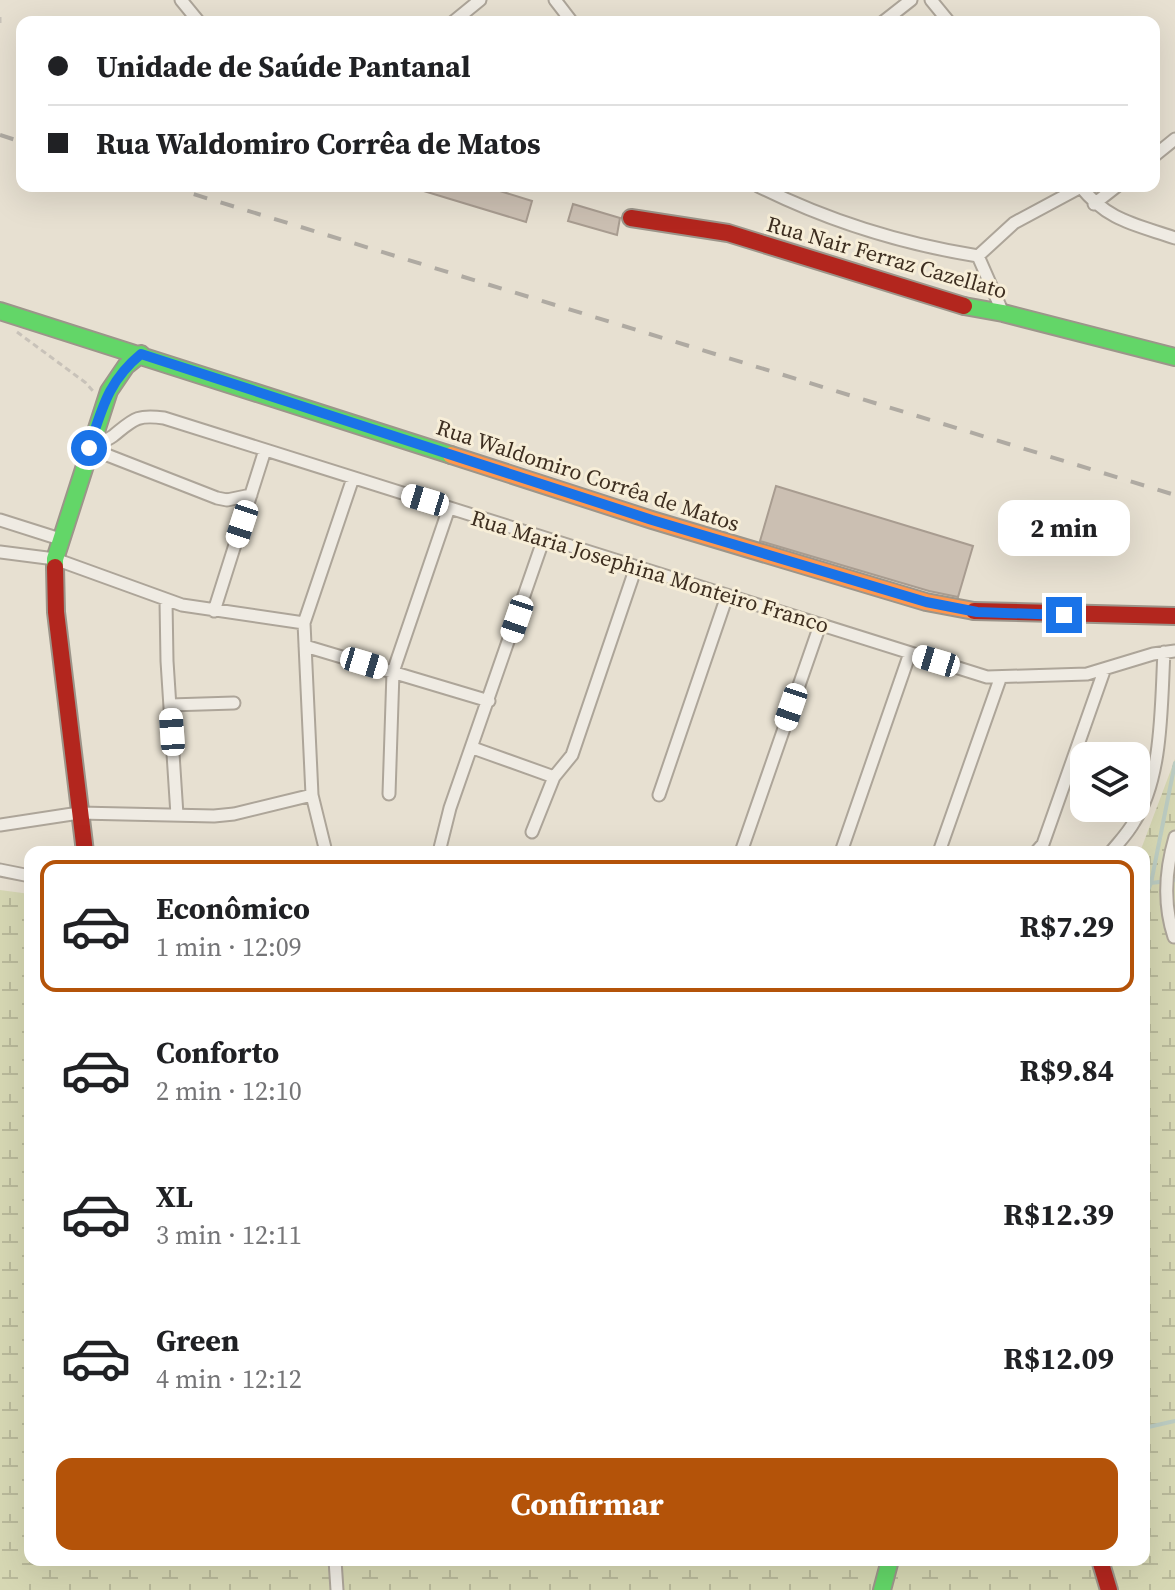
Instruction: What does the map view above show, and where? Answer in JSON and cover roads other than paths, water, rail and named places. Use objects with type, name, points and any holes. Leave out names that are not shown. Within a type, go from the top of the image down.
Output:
[{"type":"street","points":[[181,0],[194,16]]},
{"type":"street","points":[[460,16],[480,0]]},
{"type":"street","points":[[555,0],[567,16]]},
{"type":"street","points":[[891,16],[911,0]]},
{"type":"street","points":[[931,0],[944,16]]},
{"type":"street","points":[[770,192],[849,224],[934,248],[978,256]]},
{"type":"street","points":[[978,256],[1014,223],[1071,192]]},
{"type":"street","points":[[1084,192],[1094,204],[1116,218],[1175,238]]},
{"type":"street","points":[[1094,204],[1109,192]]},
{"type":"street","name":"Rua Nair Ferraz Cazellato","points":[[631,218],[728,233],[967,307],[1003,313],[1175,357]]},
{"type":"street","points":[[978,256],[1003,313]]},
{"type":"street","name":"Rua Waldomiro Corrêa de Matos","points":[[4,312],[652,520],[926,602],[977,612],[1008,614],[1175,616]]},
{"type":"street","points":[[84,846],[56,612],[55,559],[104,403],[117,377],[141,354]]},
{"type":"street","name":"Rua Maria Josephina Monteiro Franco","points":[[89,448],[108,439],[133,419],[151,416],[987,677],[1000,679],[1104,671],[1170,651]]},
{"type":"street","points":[[89,448],[217,498],[227,500],[251,495]]},
{"type":"street","points":[[214,611],[265,450]]},
{"type":"street","points":[[325,846],[312,795],[304,623],[353,478]]},
{"type":"street","points":[[389,794],[393,672],[449,508]]},
{"type":"street","points":[[0,520],[60,539]]},
{"type":"street","points":[[440,846],[450,808],[544,538]]},
{"type":"street","points":[[0,552],[55,559],[166,601],[304,623]]},
{"type":"street","points":[[532,832],[554,777],[572,755],[636,567]]},
{"type":"street","points":[[659,795],[727,596]]},
{"type":"street","points":[[166,601],[177,815]]},
{"type":"street","points":[[743,846],[820,625]]},
{"type":"street","points":[[305,646],[489,701]]},
{"type":"street","points":[[1116,846],[1143,805],[1157,758],[1170,651]]},
{"type":"street","points":[[843,846],[910,653]]},
{"type":"street","points":[[1041,846],[1104,671]]},
{"type":"street","points":[[941,846],[1000,679]]},
{"type":"street","points":[[170,705],[234,703]]},
{"type":"street","points":[[473,748],[554,777]]},
{"type":"street","points":[[0,825],[79,813],[234,814],[312,795]]},
{"type":"street","points":[[1174,937],[1168,920],[1166,888],[1175,837]]},
{"type":"street","points":[[0,870],[24,875]]},
{"type":"street","points":[[335,1566],[337,1590]]},
{"type":"street","points":[[882,1590],[888,1566]]},
{"type":"street","points":[[1102,1566],[1109,1590]]},
{"type":"waterway","points":[[1150,885],[1175,763]]},
{"type":"waterway","points":[[1151,883],[1175,880]]},
{"type":"waterway","points":[[1150,1427],[1175,1421]]},
{"type":"railway","points":[[0,135],[16,140]]},
{"type":"railway","points":[[187,192],[1175,495]]}]
